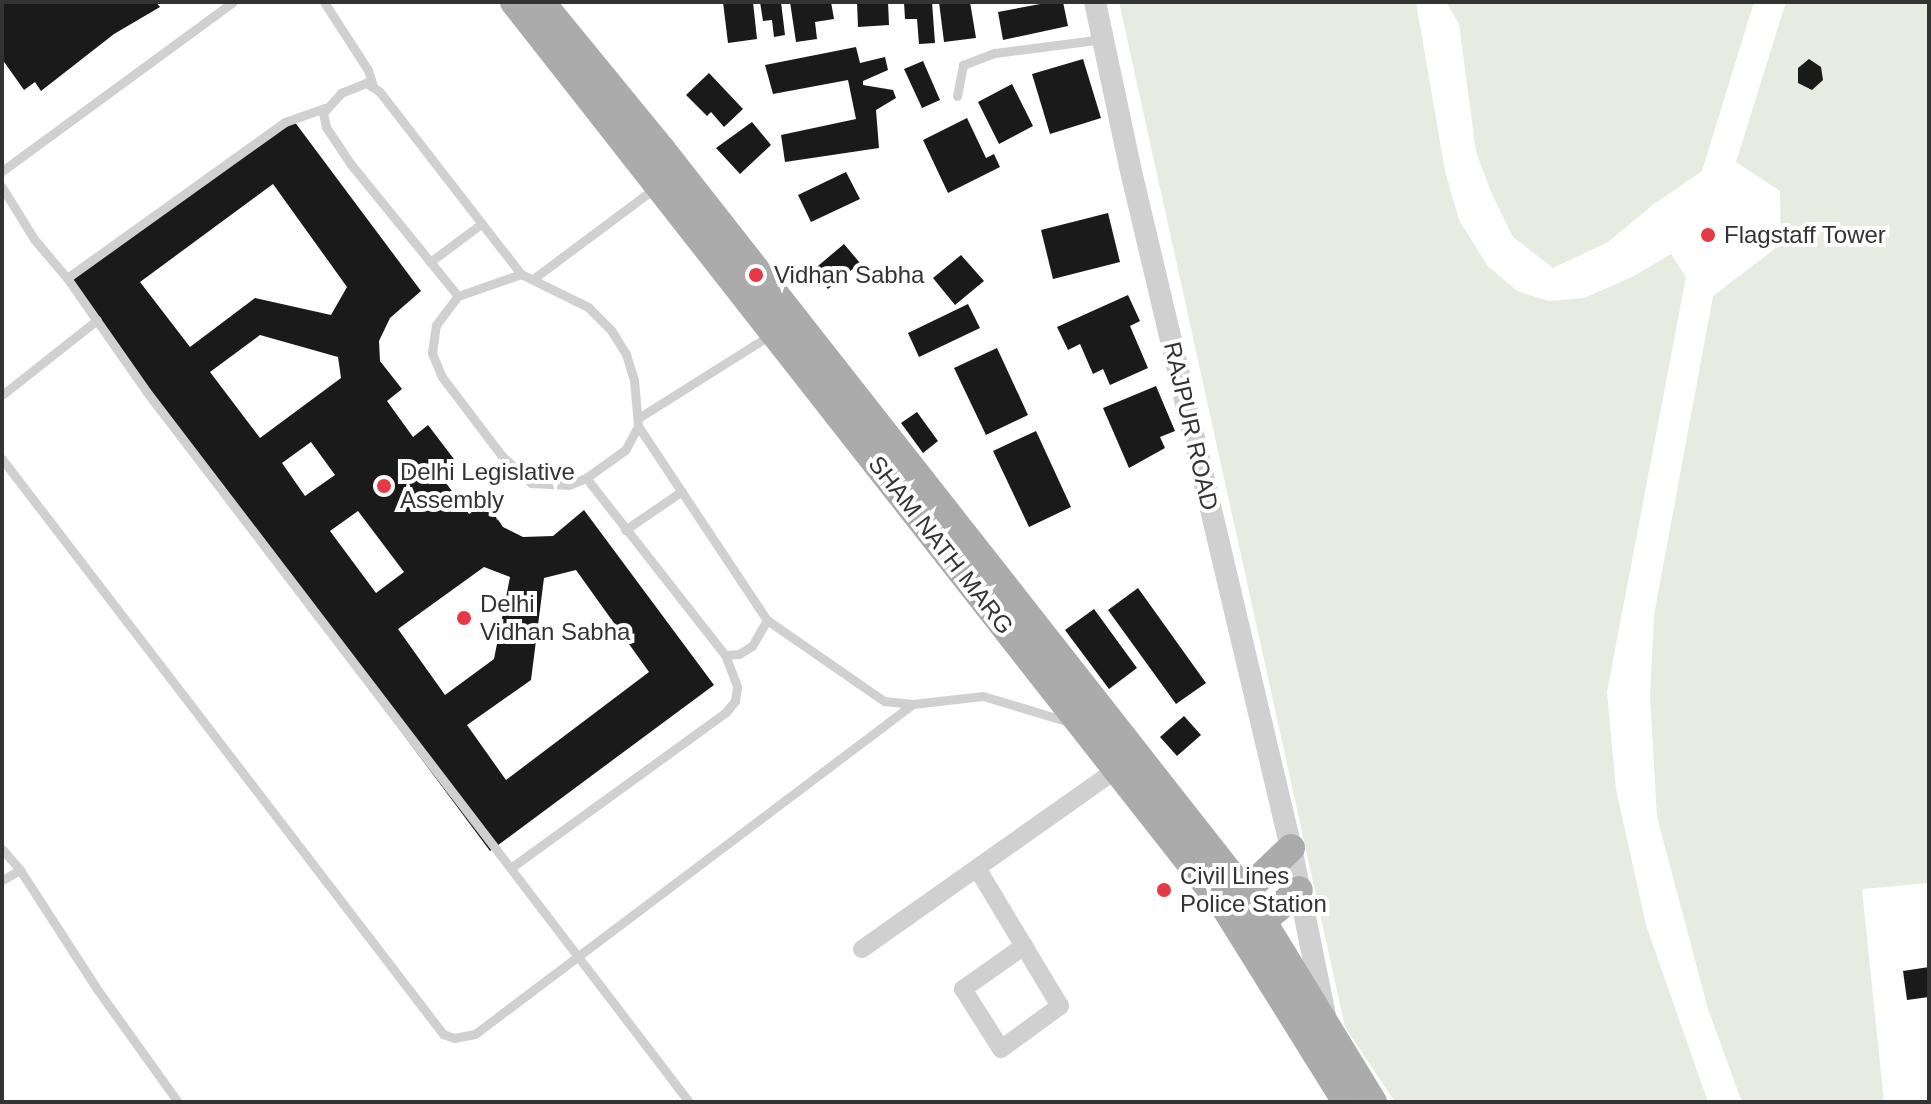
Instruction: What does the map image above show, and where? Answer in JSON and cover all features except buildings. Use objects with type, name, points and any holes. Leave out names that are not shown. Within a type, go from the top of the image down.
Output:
[{"type":"main road","name":"SHAM NATH MARG","points":[[514,2],[670,178],[897,450],[1093,719],[1116,770],[1236,901]]},
{"type":"main road","name":"SHAM NATH MARG","points":[[541,2],[670,178],[700,198],[1093,719],[1236,901],[1328,1030],[1373,1102]]},
{"type":"main road","points":[[1236,901],[1291,848]]},
{"type":"main road","points":[[1254,929],[1299,890]]},
{"type":"main road","name":"SHAM NATH MARG","points":[[1254,929],[1346,1102]]},
{"type":"street","name":"RAJPUR ROAD","points":[[1095,2],[1291,848],[1328,1030]]},
{"type":"street","points":[[862,949],[1116,770]]},
{"type":"street","points":[[977,868],[1024,946],[1060,1006],[1001,1049],[963,989],[1024,946]]},
{"type":"lane","points":[[2,171],[233,2]]},
{"type":"lane","points":[[324,2],[368,70],[373,86],[521,274],[588,307],[611,330],[626,354],[634,380],[639,422],[767,620],[884,701],[913,704],[983,696],[1093,719]]},
{"type":"lane","points":[[957,96],[963,65],[995,53],[1103,39]]},
{"type":"lane","points":[[67,278],[285,122],[325,108],[341,93],[366,83],[373,86]]},
{"type":"lane","points":[[325,108],[322,119],[350,163],[458,296]]},
{"type":"lane","points":[[533,279],[670,178]]},
{"type":"lane","points":[[2,187],[34,239],[67,278],[146,391],[689,1102]]},
{"type":"lane","points":[[700,198],[728,214]]},
{"type":"lane","points":[[430,262],[481,224]]},
{"type":"lane","points":[[521,274],[458,296],[447,306],[432,339],[432,353],[442,377],[502,456],[531,483],[550,487],[569,485],[586,478],[625,450],[639,422],[791,320]]},
{"type":"lane","points":[[2,395],[97,320]]},
{"type":"lane","points":[[2,459],[443,1034],[465,1039],[475,1034],[580,958],[913,704]]},
{"type":"lane","points":[[512,867],[725,713],[735,701],[737,686],[725,655],[586,478]]},
{"type":"lane","points":[[625,530],[682,491]]},
{"type":"lane","points":[[725,655],[739,654],[752,646],[767,620]]},
{"type":"lane","points":[[2,849],[20,870],[97,989],[178,1102]]},
{"type":"lane","points":[[2,880],[20,870]]},
{"type":"shaded area","points":[[1119,2],[1416,2],[1445,171],[1459,220],[1487,265],[1517,291],[1549,301],[1584,298],[1632,277],[1671,254],[1686,277],[1607,692],[1616,789],[1646,925],[1708,1102],[1395,1102],[1345,1027]]},
{"type":"shaded area","points":[[1446,2],[1754,2],[1702,171],[1654,204],[1608,242],[1553,268],[1513,237],[1491,192],[1476,152],[1459,24]]},
{"type":"shaded area","points":[[1786,2],[1929,2],[1929,883],[1862,889],[1884,1102],[1742,1102],[1708,1009],[1657,817],[1650,697],[1654,615],[1713,296],[1781,244],[1780,191],[1736,162]]},
{"type":"place","name":"Flagstaff Tower","points":[[1708,235]]},
{"type":"place","name":"Vidhan Sabha","points":[[756,275]]},
{"type":"place","name":"Delhi Legislative Assembly","points":[[384,486]]},
{"type":"place","name":"Delhi Vidhan Sabha","points":[[464,618]]},
{"type":"place","name":"Civil Lines Police Station","points":[[1164,890]]}]
